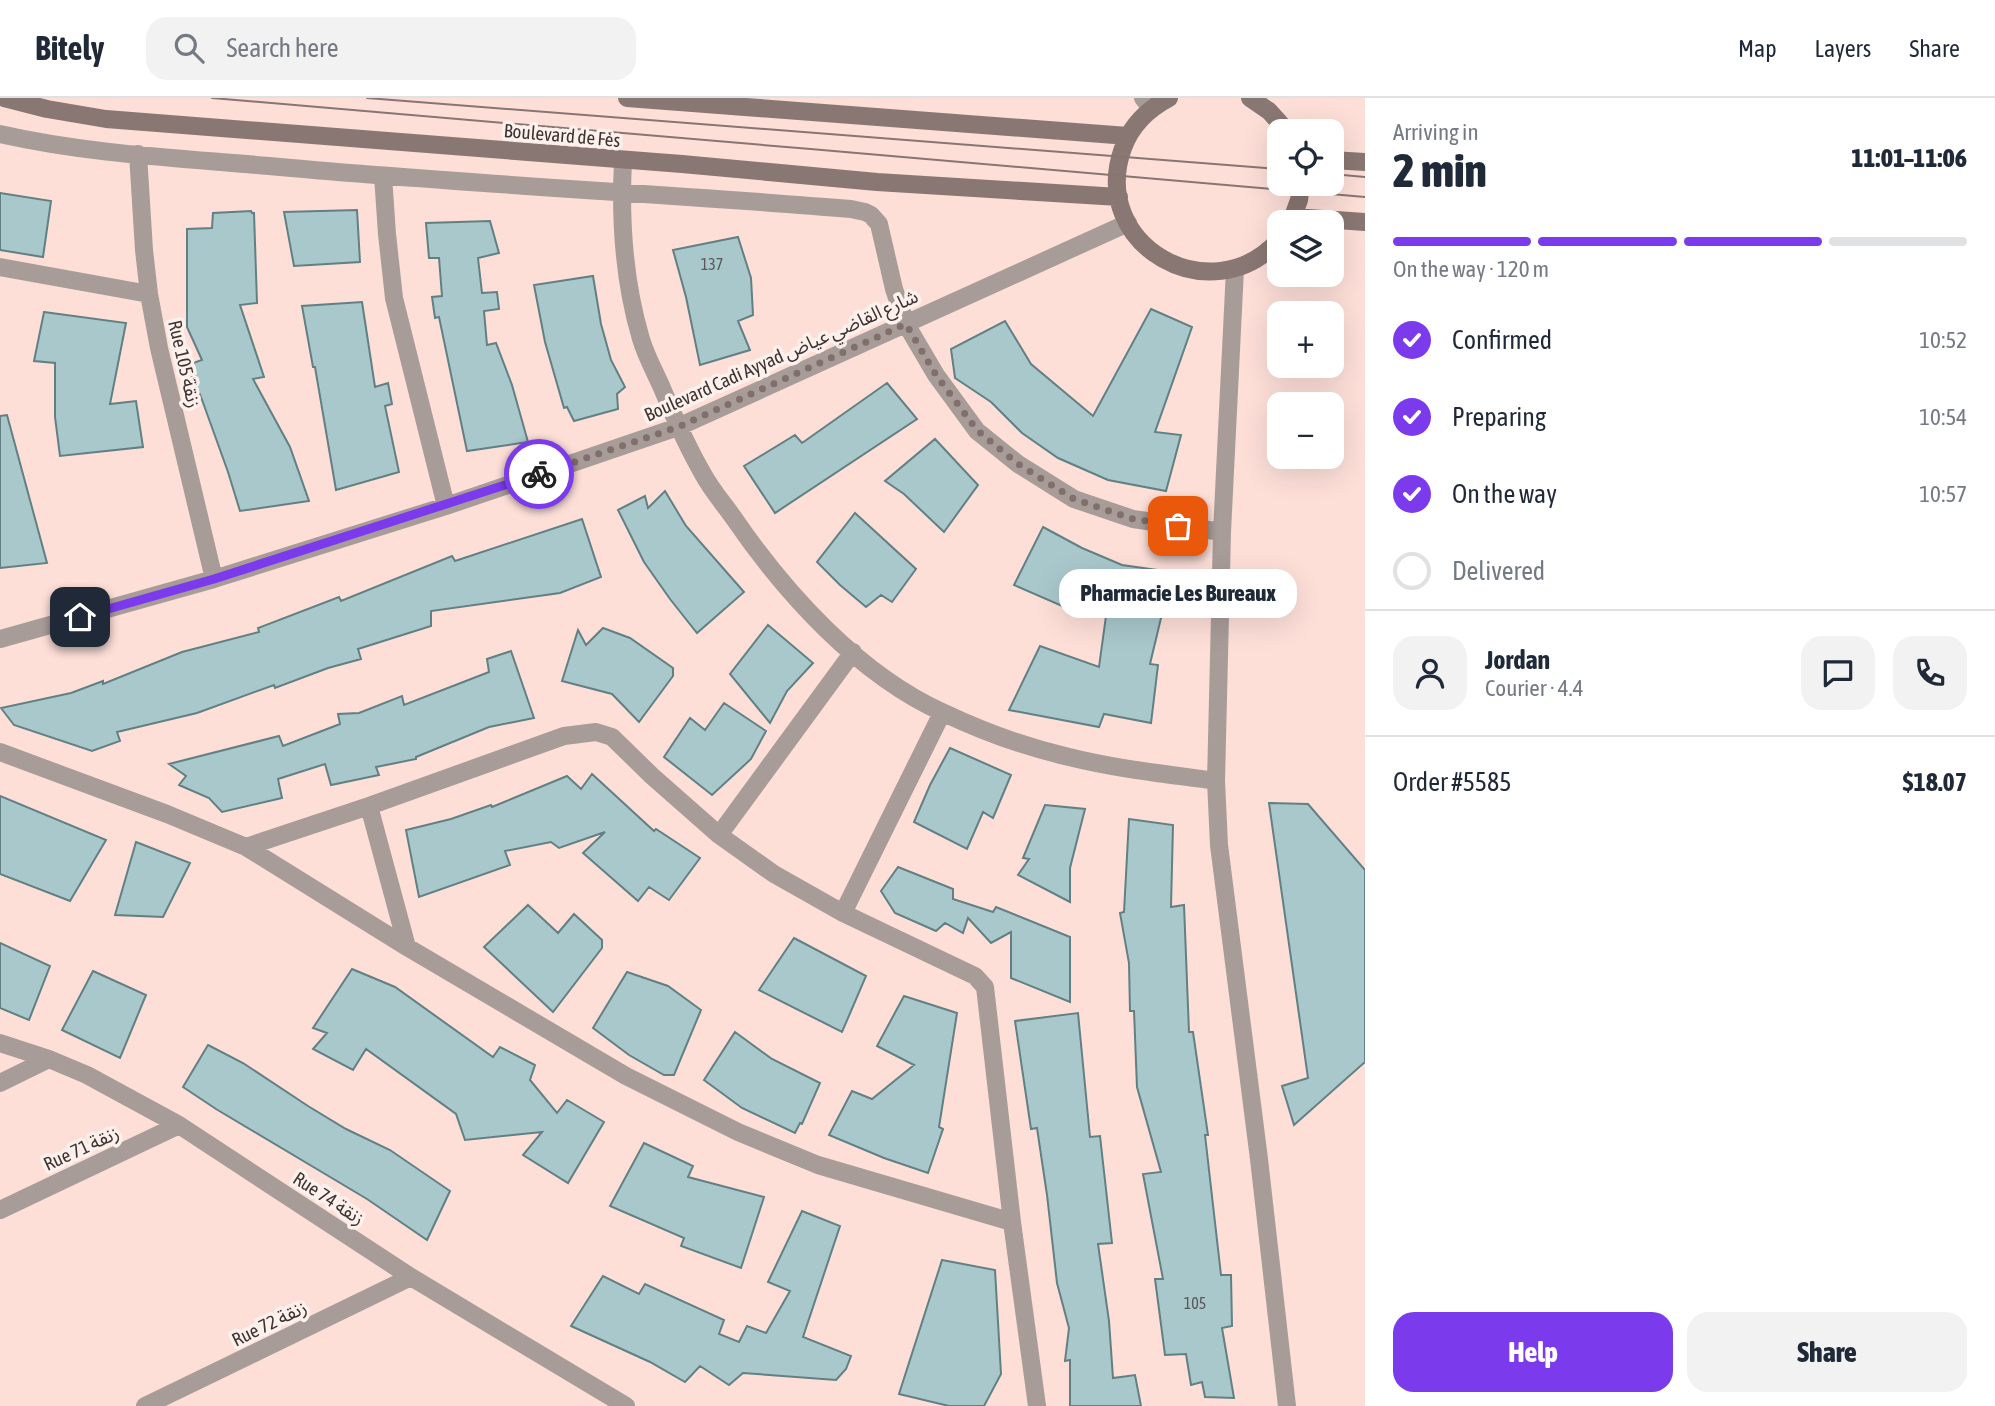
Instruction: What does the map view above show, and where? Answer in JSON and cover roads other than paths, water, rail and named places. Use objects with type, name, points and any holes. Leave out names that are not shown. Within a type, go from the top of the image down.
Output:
[{"type":"street","name":"Boulevard de Fès","points":[[4,98],[47,109],[106,119],[877,182],[1119,197]]},
{"type":"street","points":[[627,98],[1128,136]]},
{"type":"street","points":[[1169,98],[1147,103],[1128,136],[1120,157],[1119,197],[1128,223],[1137,237],[1148,249],[1169,263],[1201,272],[1235,269],[1257,259],[1267,250]]},
{"type":"street","points":[[1250,98],[1277,119]]},
{"type":"street","points":[[0,134],[32,141],[138,154],[383,176],[865,212],[872,215],[879,224],[894,289],[906,324],[936,375],[977,430],[1018,464],[1074,499],[1133,519],[1222,532]]},
{"type":"street","name":"Rue 105 زنقة","points":[[138,154],[149,293],[159,348],[214,579]]},
{"type":"street","points":[[623,161],[621,192],[624,255],[631,299],[642,341],[678,427],[703,475],[750,542],[802,606],[895,685],[942,713],[1009,740],[1069,757],[1139,771],[1216,781]]},
{"type":"street","points":[[1344,161],[1365,162]]},
{"type":"street","points":[[383,176],[394,298],[446,506]]},
{"type":"street","points":[[1344,221],[1365,222]]},
{"type":"street","name":"Boulevard Cadi Ayyad شارع القاضي عياض","points":[[0,639],[214,579],[446,506],[678,427],[1128,223]]},
{"type":"street","points":[[0,267],[149,293]]},
{"type":"street","points":[[1235,269],[1222,532],[1216,781],[1219,845],[1287,1406]]},
{"type":"street","points":[[719,835],[853,652]]},
{"type":"street","points":[[844,913],[942,713]]},
{"type":"street","points":[[246,846],[369,806],[564,736],[596,732],[612,737],[719,835],[774,874],[844,913],[975,976],[985,987],[1012,1222],[1037,1406]]},
{"type":"street","points":[[0,752],[246,846],[407,947],[626,1076],[738,1132],[818,1165],[1012,1222]]},
{"type":"street","points":[[369,806],[407,947]]},
{"type":"street","name":"Rue 74 زنقة","points":[[0,1043],[86,1075],[179,1125],[411,1277],[626,1406]]},
{"type":"street","points":[[0,1083],[48,1059]]},
{"type":"street","name":"Rue 71 زنقة","points":[[0,1210],[179,1125]]},
{"type":"street","name":"Rue 72 زنقة","points":[[145,1406],[411,1277]]},
{"type":"tram line","points":[[212,98],[1365,197]]},
{"type":"tram line","points":[[367,98],[1267,168]]},
{"type":"tram line","points":[[1344,175],[1365,177]]},
{"type":"place","name":"Pharmacie Les Bureaux","points":[[1178,526]]}]
